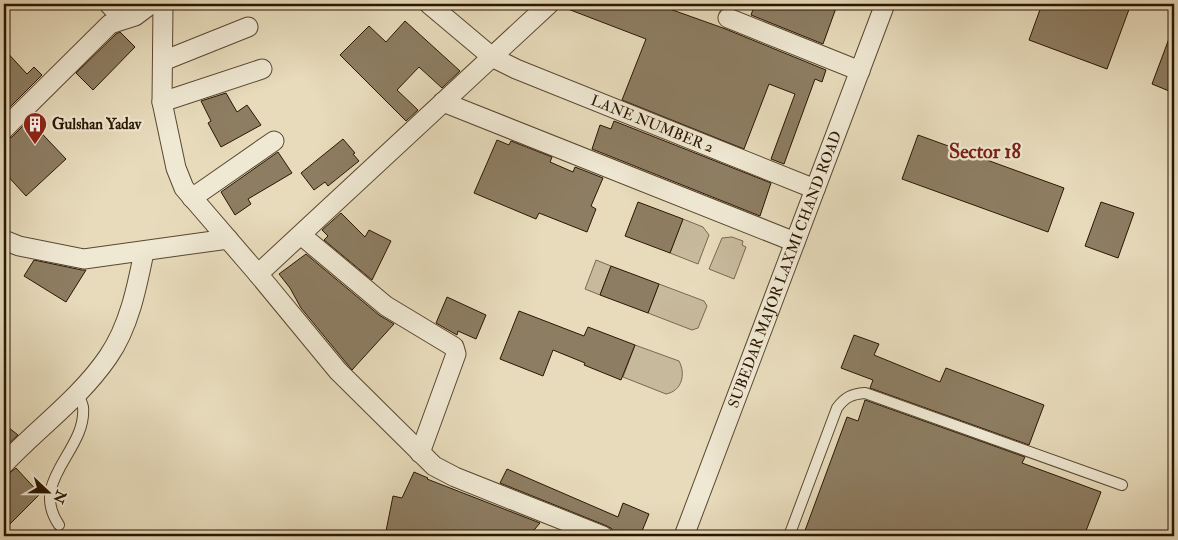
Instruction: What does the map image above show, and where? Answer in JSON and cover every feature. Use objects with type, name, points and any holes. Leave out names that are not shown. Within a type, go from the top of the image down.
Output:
[{"type":"street","points":[[109,4],[123,19]]},
{"type":"street","points":[[4,129],[110,24],[135,16],[151,4]]},
{"type":"street","points":[[163,4],[162,102],[176,168],[184,188],[192,198],[338,371],[434,466],[455,477],[602,536]]},
{"type":"street","name":"LANE NUMBER 2","points":[[429,4],[492,57],[516,69],[815,189]]},
{"type":"street","name":"SUBEDAR MAJOR LAXMI CHAND ROAD","points":[[684,536],[885,4]]},
{"type":"street","points":[[258,274],[492,57],[543,5]]},
{"type":"street","points":[[728,18],[860,71]]},
{"type":"street","points":[[163,61],[248,27]]},
{"type":"street","points":[[162,102],[262,69]]},
{"type":"street","points":[[443,102],[795,242]]},
{"type":"street","points":[[192,198],[274,140]]},
{"type":"street","points":[[302,235],[386,306],[454,347],[456,354],[420,453]]},
{"type":"street","points":[[4,240],[19,246],[84,259],[228,239]]},
{"type":"street","points":[[4,464],[78,393],[109,356],[120,334],[137,285],[144,252]]},
{"type":"lane","points":[[59,525],[53,516],[49,501],[51,489],[76,438],[83,419],[83,406],[78,393]]},
{"type":"lane","points":[[789,536],[837,408],[844,398],[854,394],[865,393],[1122,485]]},
{"type":"shaded area","points":[[683,219],[703,227],[709,235],[698,264],[670,253]]},
{"type":"shaded area","points":[[732,237],[743,241],[742,245],[746,247],[734,279],[709,269],[722,238]]},
{"type":"shaded area","points":[[596,260],[611,266],[600,295],[585,289]]},
{"type":"shaded area","points":[[659,284],[704,301],[707,306],[698,328],[692,330],[648,313]]},
{"type":"shaded area","points":[[635,345],[679,361],[682,376],[676,389],[666,394],[623,377]]},
{"type":"building","points":[[560,4],[669,4],[667,8],[723,28],[826,70],[822,82],[815,79],[784,164],[771,159],[795,94],[769,84],[744,149],[622,100],[646,39],[560,6]]},
{"type":"building","points":[[755,4],[825,4],[836,8],[823,44],[751,15]]},
{"type":"building","points":[[1042,4],[1131,4],[1107,69],[1029,40]]},
{"type":"building","points":[[405,21],[460,71],[442,88],[419,67],[397,90],[418,110],[406,121],[340,55],[369,26],[386,42]]},
{"type":"building","points":[[1174,29],[1174,93],[1152,84]]},
{"type":"building","points":[[120,32],[135,47],[93,90],[76,73]]},
{"type":"building","points":[[4,49],[27,74],[34,67],[42,75],[4,113]]},
{"type":"building","points":[[226,93],[237,112],[247,105],[261,125],[221,147],[208,123],[211,121],[201,101]]},
{"type":"building","points":[[29,120],[66,159],[26,196],[4,172],[4,140],[12,137]]},
{"type":"building","points":[[614,121],[771,183],[760,216],[592,149],[600,125],[611,129]]},
{"type":"building","points":[[918,135],[1064,188],[1048,232],[902,179]]},
{"type":"building","points":[[343,139],[359,161],[328,186],[325,182],[314,190],[301,173]]},
{"type":"building","points":[[497,140],[509,145],[511,141],[552,157],[550,162],[573,172],[575,167],[603,178],[591,206],[596,209],[587,232],[539,213],[536,219],[474,193]]},
{"type":"building","points":[[278,152],[292,173],[248,199],[251,204],[235,215],[221,192]]},
{"type":"building","points":[[638,202],[683,219],[670,253],[625,236]]},
{"type":"building","points":[[1101,202],[1134,213],[1118,258],[1085,246]]},
{"type":"building","points":[[341,213],[365,237],[369,230],[391,241],[372,280],[324,240],[328,236],[322,230]]},
{"type":"building","points":[[306,254],[379,315],[394,324],[352,370],[301,308],[290,288],[279,274]]},
{"type":"building","points":[[34,260],[86,270],[66,302],[24,276]]},
{"type":"building","points":[[611,266],[659,284],[648,313],[600,295]]},
{"type":"building","points":[[447,297],[486,315],[476,339],[458,331],[457,335],[436,323]]},
{"type":"building","points":[[519,311],[584,336],[588,327],[635,345],[621,380],[553,350],[543,376],[500,359]]},
{"type":"building","points":[[854,335],[879,344],[874,355],[940,382],[946,368],[1044,405],[1029,445],[870,388],[873,380],[841,368]]},
{"type":"building","points":[[865,400],[1025,457],[1022,463],[1101,492],[1084,536],[803,536],[847,417],[858,421]]},
{"type":"building","points":[[4,424],[18,435],[4,448]]},
{"type":"building","points":[[16,468],[40,494],[4,530],[4,475],[7,475]]},
{"type":"building","points":[[507,469],[618,517],[623,503],[649,514],[640,536],[614,536],[612,529],[607,526],[500,483]]},
{"type":"building","points":[[414,472],[427,479],[540,523],[529,536],[501,536],[486,531],[485,536],[385,536],[393,496],[402,498]]},
{"type":"place","name":"Gulshan Yadav","points":[[35,145]]},
{"type":"district","name":"Sector 18","points":[[985,151]]}]
